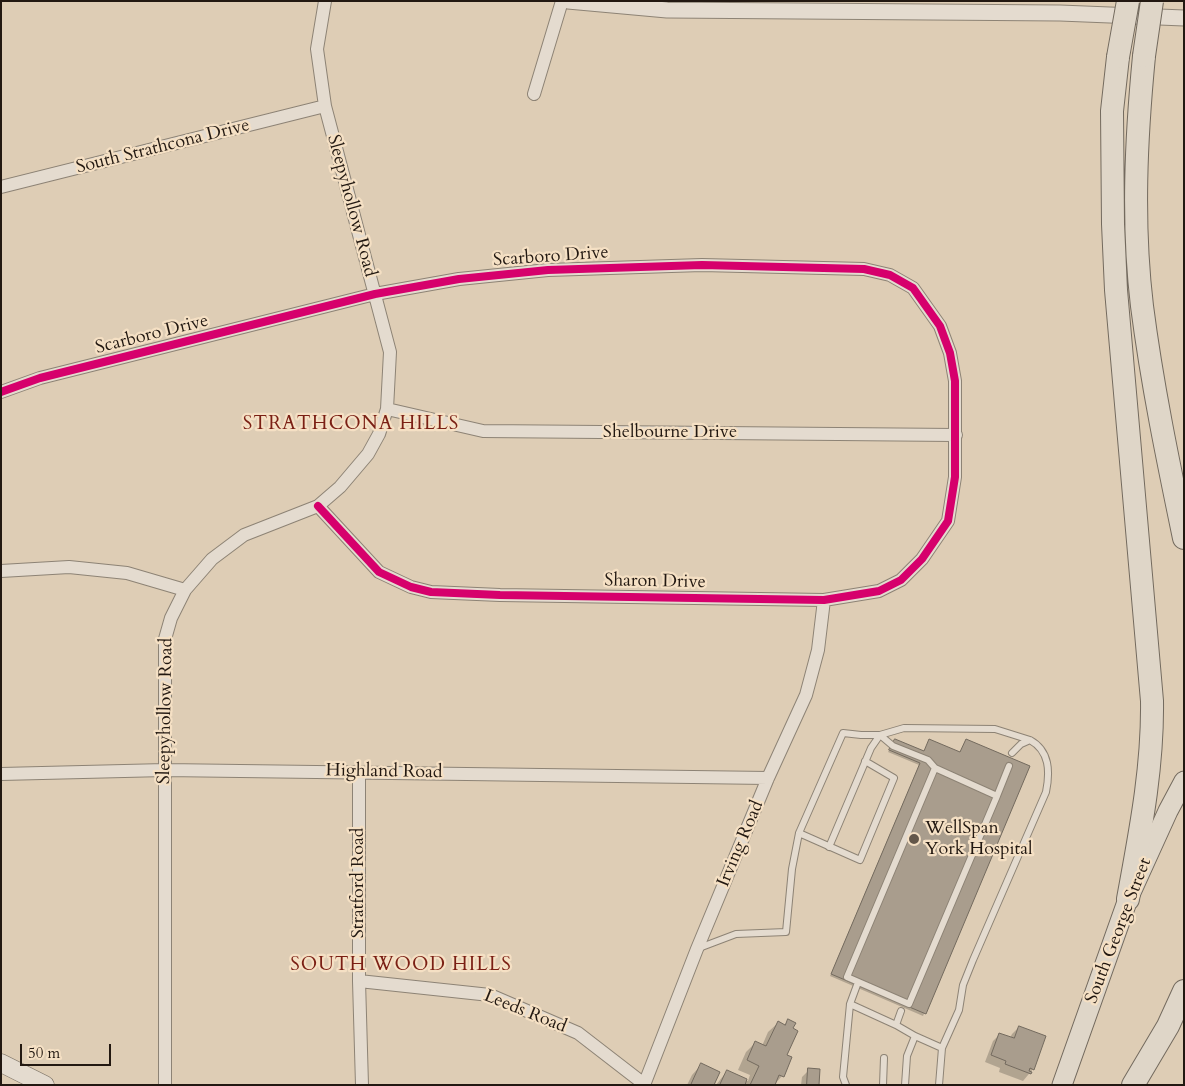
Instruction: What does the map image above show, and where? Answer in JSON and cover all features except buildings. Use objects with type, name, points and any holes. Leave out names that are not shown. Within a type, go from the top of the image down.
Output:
[{"type":"highway","points":[[1128,1],[1118,57],[1112,111],[1113,224],[1116,290],[1152,709],[1152,733],[1145,807],[1128,899]]},
{"type":"highway","points":[[1152,1],[1139,108],[1136,172],[1137,239],[1142,305],[1155,388],[1184,538]]},
{"type":"highway","points":[[1133,1085],[1168,1026],[1184,991]]},
{"type":"main road","name":"South George Street","points":[[1062,1085],[1128,899],[1168,811],[1184,781]]},
{"type":"main road","points":[[1,1063],[44,1085]]},
{"type":"street","name":"Sleepyhollow Road","points":[[166,1085],[165,638],[171,618],[185,590],[212,559],[244,534],[318,506],[340,487],[368,454],[379,434],[387,409],[390,352],[324,106],[317,49],[325,1]]},
{"type":"street","points":[[534,94],[562,1]]},
{"type":"street","points":[[568,1],[667,10],[1060,13],[1184,18]]},
{"type":"street","name":"South Strathcona Drive","points":[[1,187],[324,106]]},
{"type":"street","name":"Scarboro Drive","points":[[1,392],[40,378],[375,294],[459,279],[548,270],[702,265],[864,269],[890,275],[913,288],[940,326],[950,353],[955,381],[956,477]]},
{"type":"street","name":"Shelbourne Drive","points":[[387,409],[483,431],[956,435]]},
{"type":"street","name":"Sharon Drive","points":[[318,506],[380,572],[411,588],[431,592],[500,595],[824,600],[879,591],[901,580],[922,560],[948,521],[956,477]]},
{"type":"street","points":[[1,572],[69,567],[127,573],[185,590]]},
{"type":"street","name":"Irving Road","points":[[644,1084],[697,949],[768,778],[806,695],[818,650],[824,600]]},
{"type":"street","name":"Highland Road","points":[[1,774],[165,770],[768,778]]},
{"type":"street","name":"Stratford Road","points":[[359,772],[359,981],[362,1085]]},
{"type":"street","name":"Leeds Road","points":[[359,981],[490,995],[578,1034],[644,1084]]},
{"type":"lane","points":[[697,949],[736,934],[786,932],[792,869],[799,833],[843,734],[880,734],[904,728],[995,729],[1030,740],[1042,749],[1050,772],[1046,792],[963,985],[959,1010],[942,1048],[939,1085]]},
{"type":"lane","points":[[829,846],[870,748],[880,734]]},
{"type":"lane","points":[[880,734],[893,746],[928,760],[935,768],[997,796]]},
{"type":"lane","points":[[1012,753],[1021,744],[1030,740]]},
{"type":"lane","points":[[799,833],[860,860],[894,778],[865,761]]},
{"type":"lane","points":[[935,768],[847,977],[909,1004],[1009,766]]},
{"type":"lane","points":[[846,1085],[843,1077],[850,1004],[857,985]]},
{"type":"lane","points":[[850,1004],[942,1048]]},
{"type":"lane","points":[[896,1025],[902,1011]]},
{"type":"lane","points":[[905,1085],[907,1056],[915,1036]]},
{"type":"lane","points":[[882,1085],[884,1058]]},
{"type":"cycle path","points":[[1,392],[40,378],[375,294],[459,279],[548,270],[702,265],[864,269],[890,275],[913,288],[940,326],[950,353],[955,381],[955,477],[948,521],[922,559],[901,580],[879,591],[824,600],[500,595],[431,592],[411,587],[379,572],[318,506]]},
{"type":"place","name":"WellSpan York Hospital","points":[[914,839]]},
{"type":"district","name":"STRATHCONA HILLS","points":[[351,425]]},
{"type":"district","name":"SOUTH WOOD HILLS","points":[[401,966]]}]
